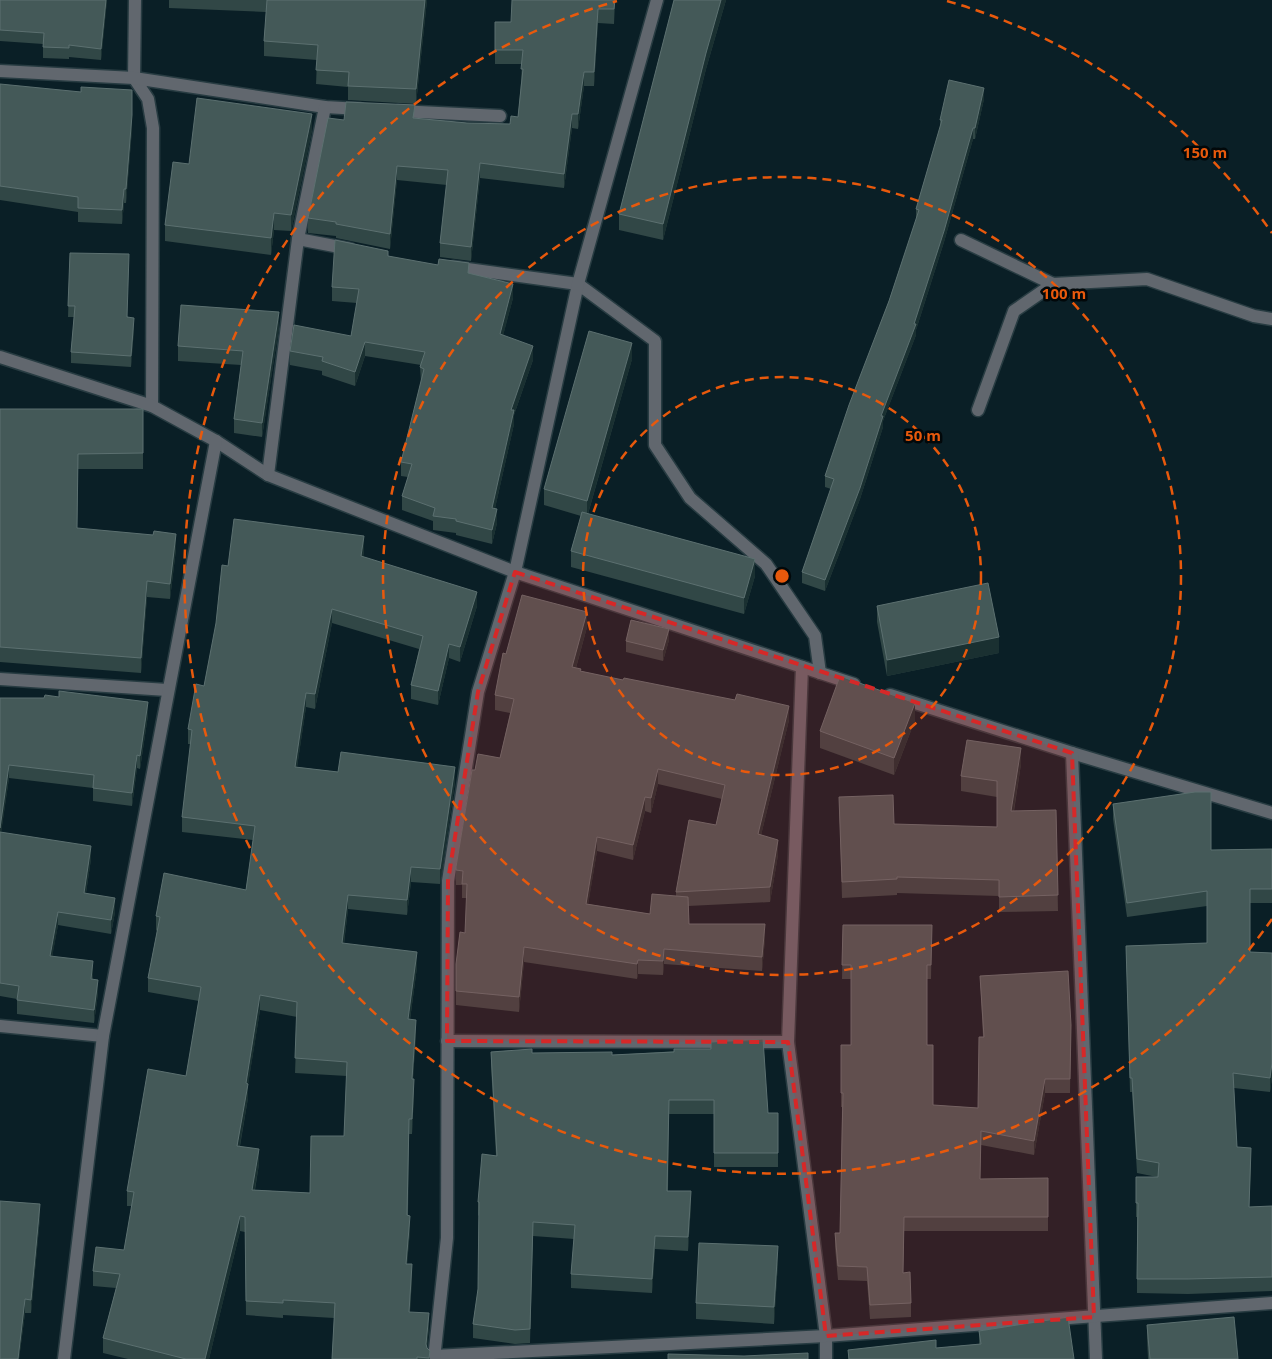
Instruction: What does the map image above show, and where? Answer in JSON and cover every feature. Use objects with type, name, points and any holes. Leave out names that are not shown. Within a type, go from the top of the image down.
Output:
[{"type":"street","points":[[135,0],[134,78],[148,99],[153,128],[152,406]]},
{"type":"street","points":[[656,0],[578,284],[514,572],[478,692],[448,881],[447,1238],[434,1357],[585,1354],[1272,1303]]},
{"type":"street","points":[[0,71],[134,78],[324,107],[500,116]]},
{"type":"street","points":[[268,476],[298,239],[324,107]]},
{"type":"street","points":[[298,239],[365,252]]},
{"type":"street","points":[[961,240],[1053,284],[1147,279],[1254,316],[1272,319]]},
{"type":"street","points":[[441,265],[578,284],[655,341],[655,445],[690,498],[766,564],[815,636],[820,673]]},
{"type":"street","points":[[978,410],[1014,311],[1053,284]]},
{"type":"street","points":[[0,357],[152,406],[216,441],[268,476],[514,572],[820,673],[1072,753],[1272,813]]},
{"type":"street","points":[[64,1359],[103,1036],[167,690],[216,441]]},
{"type":"street","points":[[802,667],[788,1042],[826,1336],[826,1359]]},
{"type":"street","points":[[0,679],[167,690]]},
{"type":"street","points":[[1072,753],[1096,1359]]},
{"type":"street","points":[[0,1026],[103,1036]]},
{"type":"street","points":[[447,1041],[788,1042]]},
{"type":"highlighted area","points":[[515,572],[1072,753],[1094,1317],[826,1336],[788,1042],[447,1041],[448,881],[478,692]]},
{"type":"building","points":[[0,0],[106,0],[101,49],[69,45],[69,48],[43,47],[44,33],[0,30]]},
{"type":"building","points":[[267,0],[425,0],[416,89],[348,86],[349,72],[316,70],[318,45],[264,41]]},
{"type":"building","points":[[512,0],[615,0],[614,9],[598,9],[594,72],[584,72],[578,114],[572,114],[564,174],[480,163],[471,247],[440,243],[448,170],[397,166],[390,234],[308,218],[328,118],[344,120],[346,102],[415,105],[413,118],[467,123],[510,124],[511,116],[518,117],[523,50],[495,50],[495,22],[511,22]]},
{"type":"building","points":[[674,0],[721,0],[663,224],[619,214]]},
{"type":"building","points":[[949,80],[984,88],[975,128],[973,128],[944,231],[914,324],[916,324],[881,416],[883,416],[860,488],[825,580],[802,572],[834,479],[825,476],[849,405],[889,301],[919,210],[916,209],[942,120],[940,120]]},
{"type":"building","points":[[0,84],[81,92],[81,87],[132,90],[132,115],[126,189],[124,189],[122,210],[78,208],[78,197],[0,186]]},
{"type":"building","points":[[197,98],[312,114],[291,215],[274,213],[271,238],[165,225],[173,162],[189,164]]},
{"type":"building","points":[[335,240],[388,251],[388,256],[438,265],[439,259],[469,263],[468,273],[513,284],[500,334],[533,346],[511,410],[514,410],[492,508],[497,509],[492,530],[456,521],[456,519],[433,516],[435,508],[402,496],[412,464],[401,462],[424,369],[420,367],[425,352],[365,342],[355,372],[322,361],[323,357],[290,351],[294,325],[351,336],[359,289],[332,287]]},
{"type":"building","points":[[70,253],[129,254],[127,317],[134,318],[131,356],[71,352],[75,306],[68,306]]},
{"type":"building","points":[[181,305],[279,312],[262,423],[234,419],[243,351],[178,346]]},
{"type":"building","points":[[589,331],[632,343],[587,501],[544,489]]},
{"type":"building","points":[[0,409],[143,409],[143,453],[78,454],[77,528],[153,535],[154,531],[176,534],[170,584],[147,581],[141,658],[0,647]]},
{"type":"building","points":[[582,512],[755,559],[744,598],[571,551]]},
{"type":"building","points":[[234,519],[364,536],[361,556],[477,592],[460,647],[449,644],[438,691],[411,685],[423,636],[332,609],[315,694],[306,693],[295,767],[338,772],[341,752],[455,767],[440,869],[411,867],[407,900],[348,895],[342,943],[417,952],[408,1019],[416,1020],[412,1079],[414,1079],[412,1119],[409,1119],[407,1215],[410,1216],[406,1264],[412,1264],[409,1312],[429,1313],[426,1344],[430,1351],[429,1358],[332,1359],[335,1303],[283,1300],[283,1303],[246,1301],[245,1217],[240,1216],[205,1359],[186,1359],[103,1338],[120,1274],[93,1271],[96,1247],[124,1250],[134,1192],[127,1191],[148,1069],[186,1076],[201,987],[148,978],[160,917],[156,916],[164,873],[246,890],[255,826],[182,817],[192,730],[188,729],[196,684],[204,686],[216,623],[222,565],[228,566]],"holes":[[[260,995],[297,1002],[295,1058],[347,1062],[344,1136],[311,1136],[310,1193],[252,1190],[259,1149],[237,1146],[248,1084],[246,1083]]]},
{"type":"building","points":[[988,583],[999,637],[887,660],[877,606]]},
{"type":"building","points":[[522,595],[587,612],[572,667],[581,669],[580,671],[735,700],[737,694],[789,706],[758,834],[778,840],[770,887],[676,892],[689,820],[716,825],[725,785],[658,769],[651,798],[645,797],[633,845],[597,837],[586,904],[650,914],[652,894],[688,897],[689,924],[765,924],[762,957],[664,949],[663,961],[638,960],[637,964],[524,947],[519,997],[456,991],[456,964],[460,932],[465,933],[467,884],[462,884],[463,871],[456,870],[456,867],[472,770],[475,770],[478,754],[500,758],[514,699],[495,695],[503,653],[506,654]]},
{"type":"building","points":[[631,620],[669,629],[663,650],[626,641]]},
{"type":"building","points":[[840,676],[915,703],[894,758],[820,731]]},
{"type":"building","points":[[59,691],[148,702],[140,756],[137,755],[132,793],[93,788],[94,775],[9,765],[0,828],[0,698],[44,698],[45,695],[59,697]]},
{"type":"building","points":[[967,740],[1021,748],[1011,811],[1056,810],[1058,895],[999,897],[999,880],[897,877],[897,879],[842,882],[839,797],[893,795],[894,824],[997,827],[997,781],[961,776]]},
{"type":"building","points":[[1195,792],[1211,792],[1211,850],[1272,849],[1272,889],[1250,889],[1250,952],[1272,953],[1272,1063],[1270,1078],[1233,1073],[1237,1147],[1251,1148],[1249,1207],[1272,1206],[1272,1277],[1137,1279],[1138,1203],[1136,1203],[1136,1177],[1158,1177],[1159,1163],[1137,1159],[1132,1078],[1130,1078],[1126,946],[1207,943],[1207,891],[1127,903],[1113,804]]},
{"type":"building","points":[[0,832],[91,846],[84,893],[115,898],[111,920],[58,912],[50,956],[93,961],[91,979],[98,980],[94,1010],[17,1000],[19,986],[0,983]]},
{"type":"building","points":[[843,925],[932,925],[931,965],[927,965],[927,1045],[933,1045],[933,1105],[978,1108],[979,1037],[984,1037],[980,976],[1068,971],[1071,1025],[1070,1079],[1045,1079],[1034,1141],[981,1131],[980,1179],[1048,1178],[1048,1217],[904,1217],[903,1273],[910,1272],[911,1303],[870,1305],[867,1267],[838,1266],[835,1233],[840,1233],[843,1093],[841,1093],[841,1045],[851,1045],[851,965],[842,965]]},
{"type":"building","points":[[763,1039],[768,1113],[778,1113],[778,1153],[714,1153],[714,1100],[669,1100],[667,1191],[691,1191],[688,1237],[655,1236],[652,1279],[571,1274],[575,1225],[533,1222],[530,1329],[515,1330],[473,1324],[478,1289],[478,1202],[482,1154],[497,1156],[491,1052],[532,1049],[532,1053],[612,1052],[612,1055],[674,1052],[674,1049],[711,1049],[711,1042]]},
{"type":"building","points":[[0,1201],[40,1204],[31,1300],[25,1299],[18,1359],[0,1359]]},
{"type":"building","points":[[699,1243],[778,1246],[774,1307],[696,1303]]},
{"type":"building","points":[[1068,1317],[1074,1359],[849,1359],[848,1350],[936,1340],[936,1348],[981,1344],[979,1331]]},
{"type":"building","points":[[1234,1317],[1238,1359],[1150,1359],[1147,1325]]},
{"type":"building","points":[[808,1353],[808,1359],[668,1359],[668,1354],[744,1356]]}]
